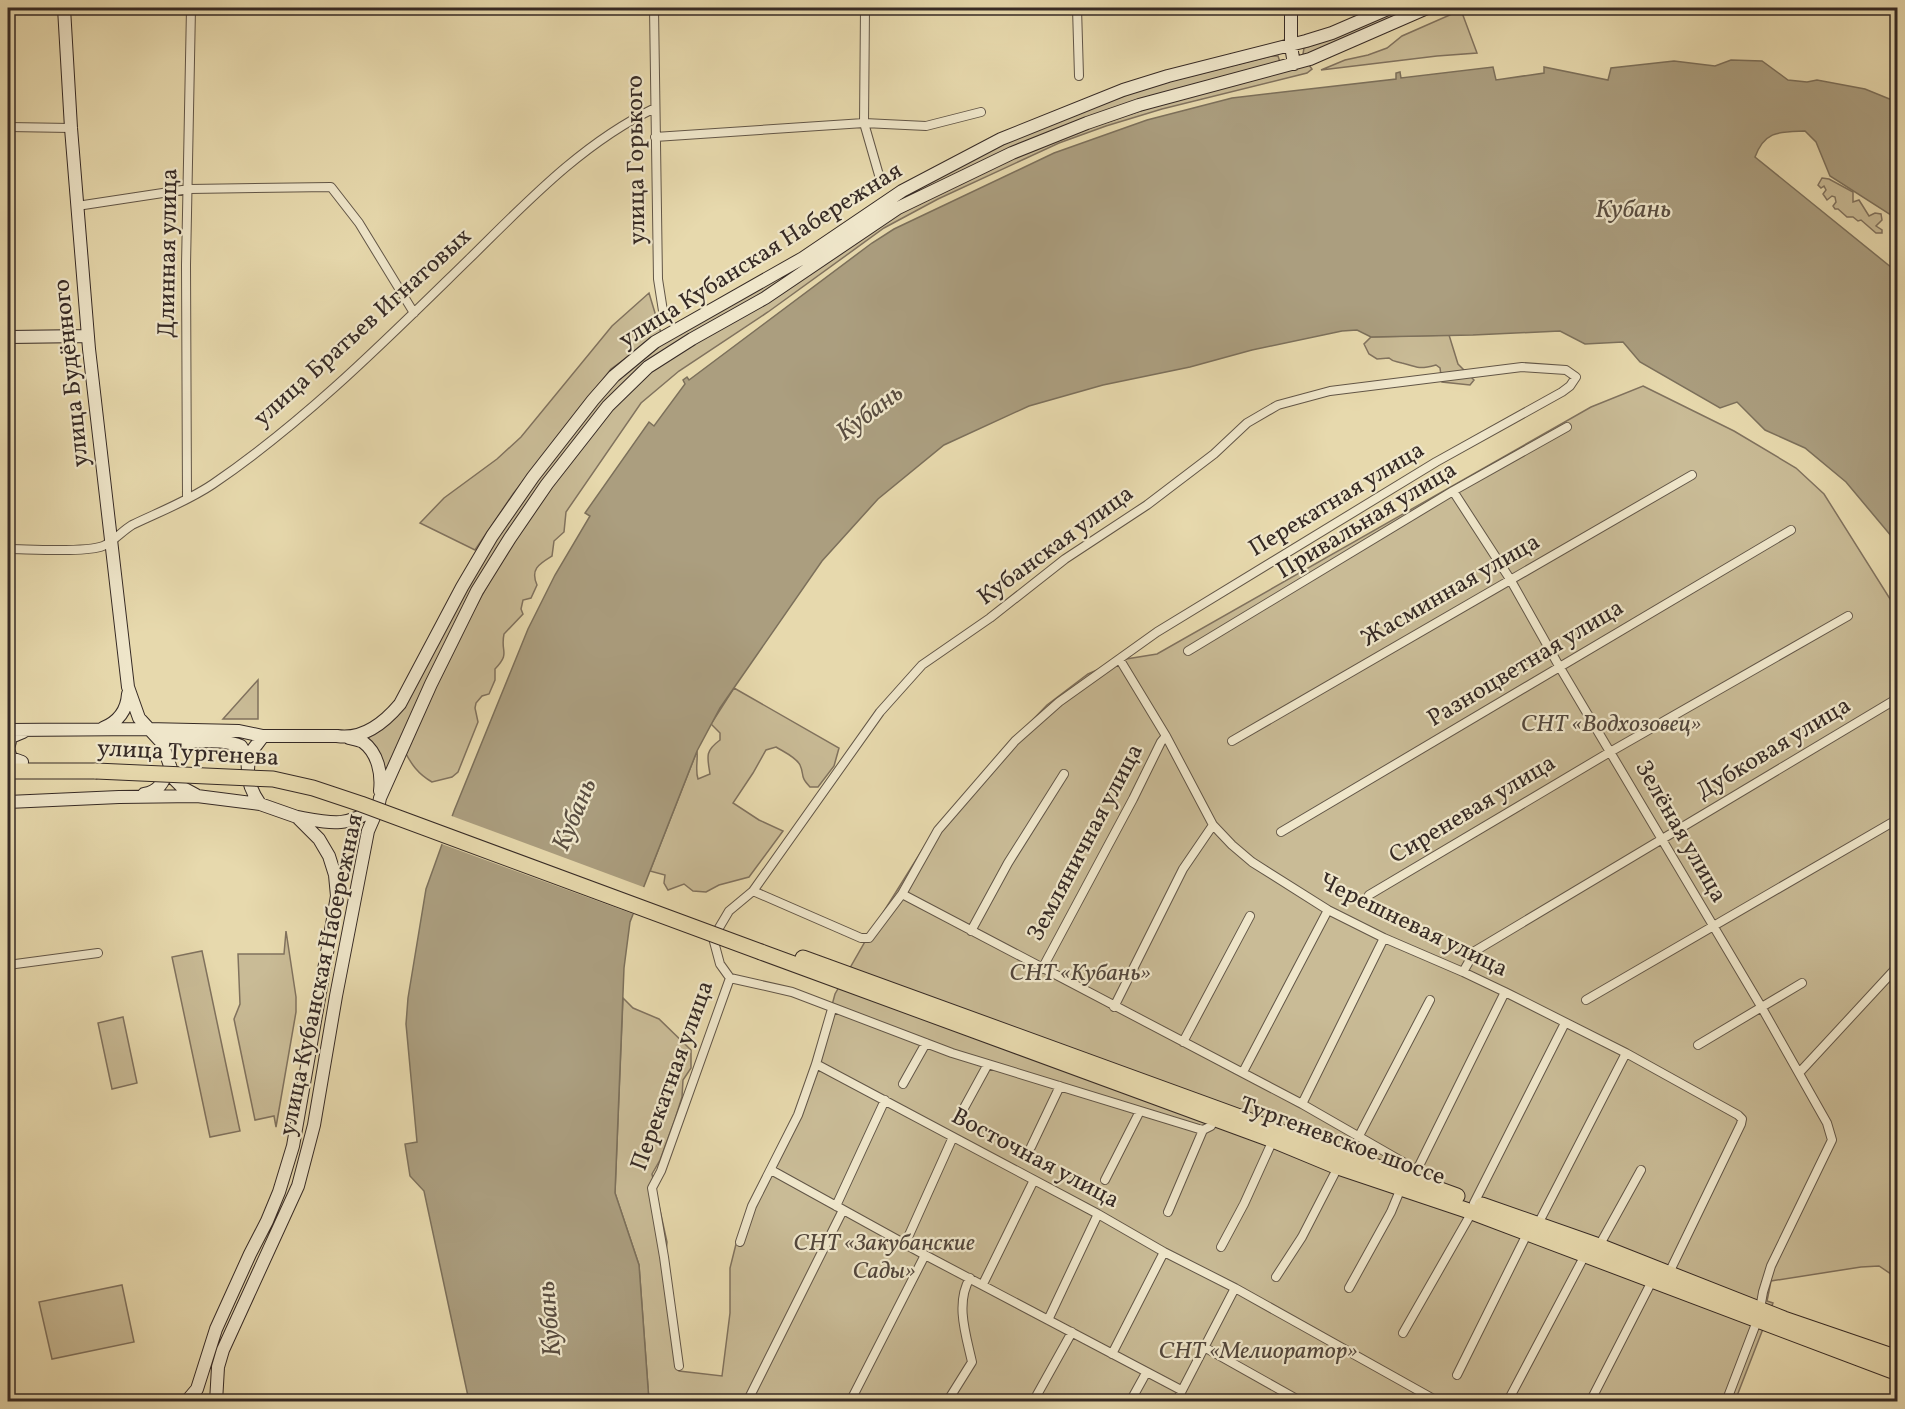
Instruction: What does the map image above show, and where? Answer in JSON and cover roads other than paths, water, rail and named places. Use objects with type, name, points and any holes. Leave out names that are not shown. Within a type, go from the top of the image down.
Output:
[{"type":"highway","name":"улица Тургенева","points":[[15,761],[69,760],[91,771]]},
{"type":"highway","name":"улица Тургенева","points":[[8,771],[91,771],[273,778],[361,804],[531,867]]},
{"type":"highway","name":"Тургеневское шоссе","points":[[531,867],[1273,1140],[1338,1167],[1408,1178]]},
{"type":"highway","name":"Тургеневское шоссе","points":[[1220,1122],[1364,1162],[1408,1178],[1585,1255],[1652,1281],[1898,1358]]},
{"type":"highway","name":"Тургеневское шоссе","points":[[1532,1230],[1599,1246],[1898,1373]]},
{"type":"main road","name":"улица Будённого","points":[[63,8],[88,336],[128,687],[135,710],[147,729],[162,742],[175,780],[197,796]]},
{"type":"main road","points":[[1291,8],[1290,46],[1294,64]]},
{"type":"main road","name":"улица Кубанская Набережная","points":[[8,730],[239,730],[263,736],[349,738],[373,729],[388,718],[399,704],[462,586],[492,536],[534,477],[614,376],[655,342],[803,258],[902,191],[1001,139],[1123,90],[1168,76],[1290,46],[1332,33],[1390,8]]},
{"type":"main road","name":"улица Кубанская Набережная","points":[[216,1401],[218,1367],[223,1350],[298,1186],[314,1125],[368,831],[379,803],[436,674],[477,591],[547,484],[608,406],[648,367],[765,298],[898,208],[1012,153],[1087,123],[1174,94],[1294,64],[1427,8]]},
{"type":"main road","points":[[8,337],[88,336]]},
{"type":"main road","points":[[99,730],[110,726],[124,711],[128,702],[128,687]]},
{"type":"main road","points":[[147,729],[178,742],[231,743],[241,746],[247,756],[250,786],[260,804]]},
{"type":"main road","points":[[15,761],[9,756],[8,743],[11,737],[28,730]]},
{"type":"main road","points":[[8,802],[119,797],[150,793],[165,781],[178,742],[197,731]]},
{"type":"main road","points":[[248,771],[254,749],[263,736]]},
{"type":"main road","points":[[297,817],[343,823],[360,818],[379,803],[381,779],[373,754],[362,742],[349,738]]},
{"type":"main road","name":"улица Кубанская Набережная","points":[[119,797],[197,796],[260,804],[297,817],[329,856],[335,875],[337,896],[293,1146],[271,1211],[216,1329],[197,1389],[186,1401]]},
{"type":"street","name":"Длинная улица","points":[[187,498],[186,265],[191,8]]},
{"type":"street","name":"улица Горького","points":[[654,8],[658,279],[663,311]]},
{"type":"street","points":[[865,8],[864,123],[881,182]]},
{"type":"street","points":[[1077,8],[1079,76]]},
{"type":"street","name":"улица Братьев Игнатовых","points":[[8,549],[90,549],[104,546],[128,527],[212,484],[304,415],[414,313],[545,185],[589,148],[625,123],[655,108]]},
{"type":"street","points":[[655,137],[864,123],[926,126],[981,112]]},
{"type":"street","points":[[8,128],[71,128]]},
{"type":"street","points":[[77,206],[189,189],[331,187],[359,223],[414,313]]},
{"type":"street","name":"Кубанская улица","points":[[730,978],[720,964],[713,938],[729,911],[753,891],[880,712],[922,665],[990,618],[1065,559],[1147,505],[1214,454],[1247,423],[1278,405],[1330,391],[1522,367],[1566,370],[1576,377]]},
{"type":"street","name":"Перекатная улица","points":[[753,891],[861,938],[869,938],[902,894],[938,830],[1015,741],[1059,702],[1157,632],[1436,462],[1562,392],[1576,377]]},
{"type":"street","name":"Привальная улица","points":[[1188,651],[1453,491],[1567,427]]},
{"type":"street","name":"Жасминная улица","points":[[1232,741],[1692,476]]},
{"type":"street","name":"Зелёная улица","points":[[1453,491],[1510,579],[1827,1123],[1832,1140],[1771,1266],[1758,1315]]},
{"type":"street","name":"Разноцветная улица","points":[[1281,832],[1791,530]]},
{"type":"street","name":"Сиреневая улица","points":[[1369,895],[1610,752],[1848,616]]},
{"type":"street","name":"Черешневая улица","points":[[1118,661],[1166,736],[1213,825],[1252,862],[1328,910],[1384,939],[1505,992],[1626,1053],[1742,1119],[1668,1275]]},
{"type":"street","name":"Дубковая улица","points":[[1463,972],[1475,951],[1898,698]]},
{"type":"street","name":"Земляничная улица","points":[[1042,969],[1166,736]]},
{"type":"street","points":[[971,931],[1008,863],[1064,774]]},
{"type":"street","points":[[1586,1000],[1898,819]]},
{"type":"street","points":[[1114,1007],[1183,868],[1213,825]]},
{"type":"street","points":[[902,894],[1302,1104],[1380,1148],[1408,1178]]},
{"type":"street","points":[[1243,1072],[1328,910]]},
{"type":"street","points":[[1183,1042],[1250,916]]},
{"type":"street","points":[[1302,1104],[1384,939]]},
{"type":"street","points":[[8,965],[98,953]]},
{"type":"street","points":[[1799,1072],[1898,966]]},
{"type":"street","points":[[730,978],[792,992],[926,1043],[1140,1111],[1220,1122],[1168,1212]]},
{"type":"street","name":"Перекатная улица","points":[[679,1366],[652,1188],[661,1171],[730,978]]},
{"type":"street","points":[[1698,1045],[1802,983]]},
{"type":"street","points":[[1349,1288],[1505,992]]},
{"type":"street","points":[[1359,1136],[1430,1000]]},
{"type":"street","points":[[740,1242],[752,1206],[774,1171],[798,1115],[832,1009]]},
{"type":"street","points":[[1403,1333],[1473,1207],[1565,1023]]},
{"type":"street","points":[[903,1084],[926,1043]]},
{"type":"street","points":[[1457,1375],[1626,1053]]},
{"type":"street","name":"Восточная улица","points":[[816,1064],[1235,1288],[1439,1401]]},
{"type":"street","points":[[964,1108],[988,1064]]},
{"type":"street","points":[[1031,1147],[1060,1086]]},
{"type":"street","points":[[747,1401],[840,1208],[885,1100]]},
{"type":"street","points":[[1106,1180],[1140,1111]]},
{"type":"street","points":[[905,1244],[953,1137]]},
{"type":"street","points":[[1221,1247],[1244,1204],[1273,1140]]},
{"type":"street","points":[[1380,1148],[1408,1178]]},
{"type":"street","points":[[1364,1162],[1380,1148]]},
{"type":"street","points":[[1276,1277],[1302,1237],[1338,1167]]},
{"type":"street","points":[[1599,1246],[1641,1170]]},
{"type":"street","points":[[774,1171],[925,1255],[1181,1390]]},
{"type":"street","points":[[982,1284],[1034,1180]]},
{"type":"street","points":[[1048,1320],[1098,1214]]},
{"type":"street","points":[[1112,1354],[1164,1252]]},
{"type":"street","points":[[850,1401],[925,1255]]},
{"type":"street","points":[[1510,1397],[1585,1255]]},
{"type":"street","points":[[947,1401],[972,1362],[962,1309],[965,1286],[970,1278]]},
{"type":"street","points":[[1590,1401],[1652,1281]]},
{"type":"street","points":[[1176,1401],[1235,1288]]},
{"type":"street","points":[[1726,1401],[1758,1315]]},
{"type":"street","points":[[1033,1401],[1072,1332]]},
{"type":"street","points":[[1204,1347],[1302,1401]]},
{"type":"street","points":[[1130,1401],[1146,1373]]},
{"type":"water","name":"Кубань","points":[[1731,60],[1762,61],[1788,80],[1807,82],[1817,80],[1865,89],[1897,102],[1897,219],[1830,176],[1816,142],[1805,131],[1774,134],[1759,148],[1755,157],[1897,272],[1897,543],[1846,482],[1805,448],[1765,430],[1737,402],[1720,408],[1640,362],[1623,342],[1585,344],[1560,331],[1371,337],[1357,330],[1342,331],[1103,385],[1029,406],[944,445],[878,499],[822,561],[720,708],[697,751],[630,922],[624,968],[615,1193],[639,1265],[649,1401],[469,1401],[424,1191],[410,1176],[405,1144],[417,1142],[406,1024],[408,998],[426,889],[454,811],[528,629],[555,575],[590,516],[585,513],[649,422],[654,426],[685,384],[683,380],[687,377],[689,380],[894,229],[1054,153],[1147,120],[1232,98],[1396,79],[1396,73],[1400,72],[1401,78],[1493,67],[1496,80],[1544,73],[1544,67],[1608,80],[1611,68],[1674,61],[1715,66]]},
{"type":"park label","name":"СНТ «Водхозовец»","points":[[1611,725]]},
{"type":"park label","name":"СНТ «Кубань»","points":[[1080,974]]},
{"type":"park label","name":"СНТ «Закубанские Сады»","points":[[884,1258]]},
{"type":"park label","name":"СНТ «Мелиоратор»","points":[[1258,1352]]}]
